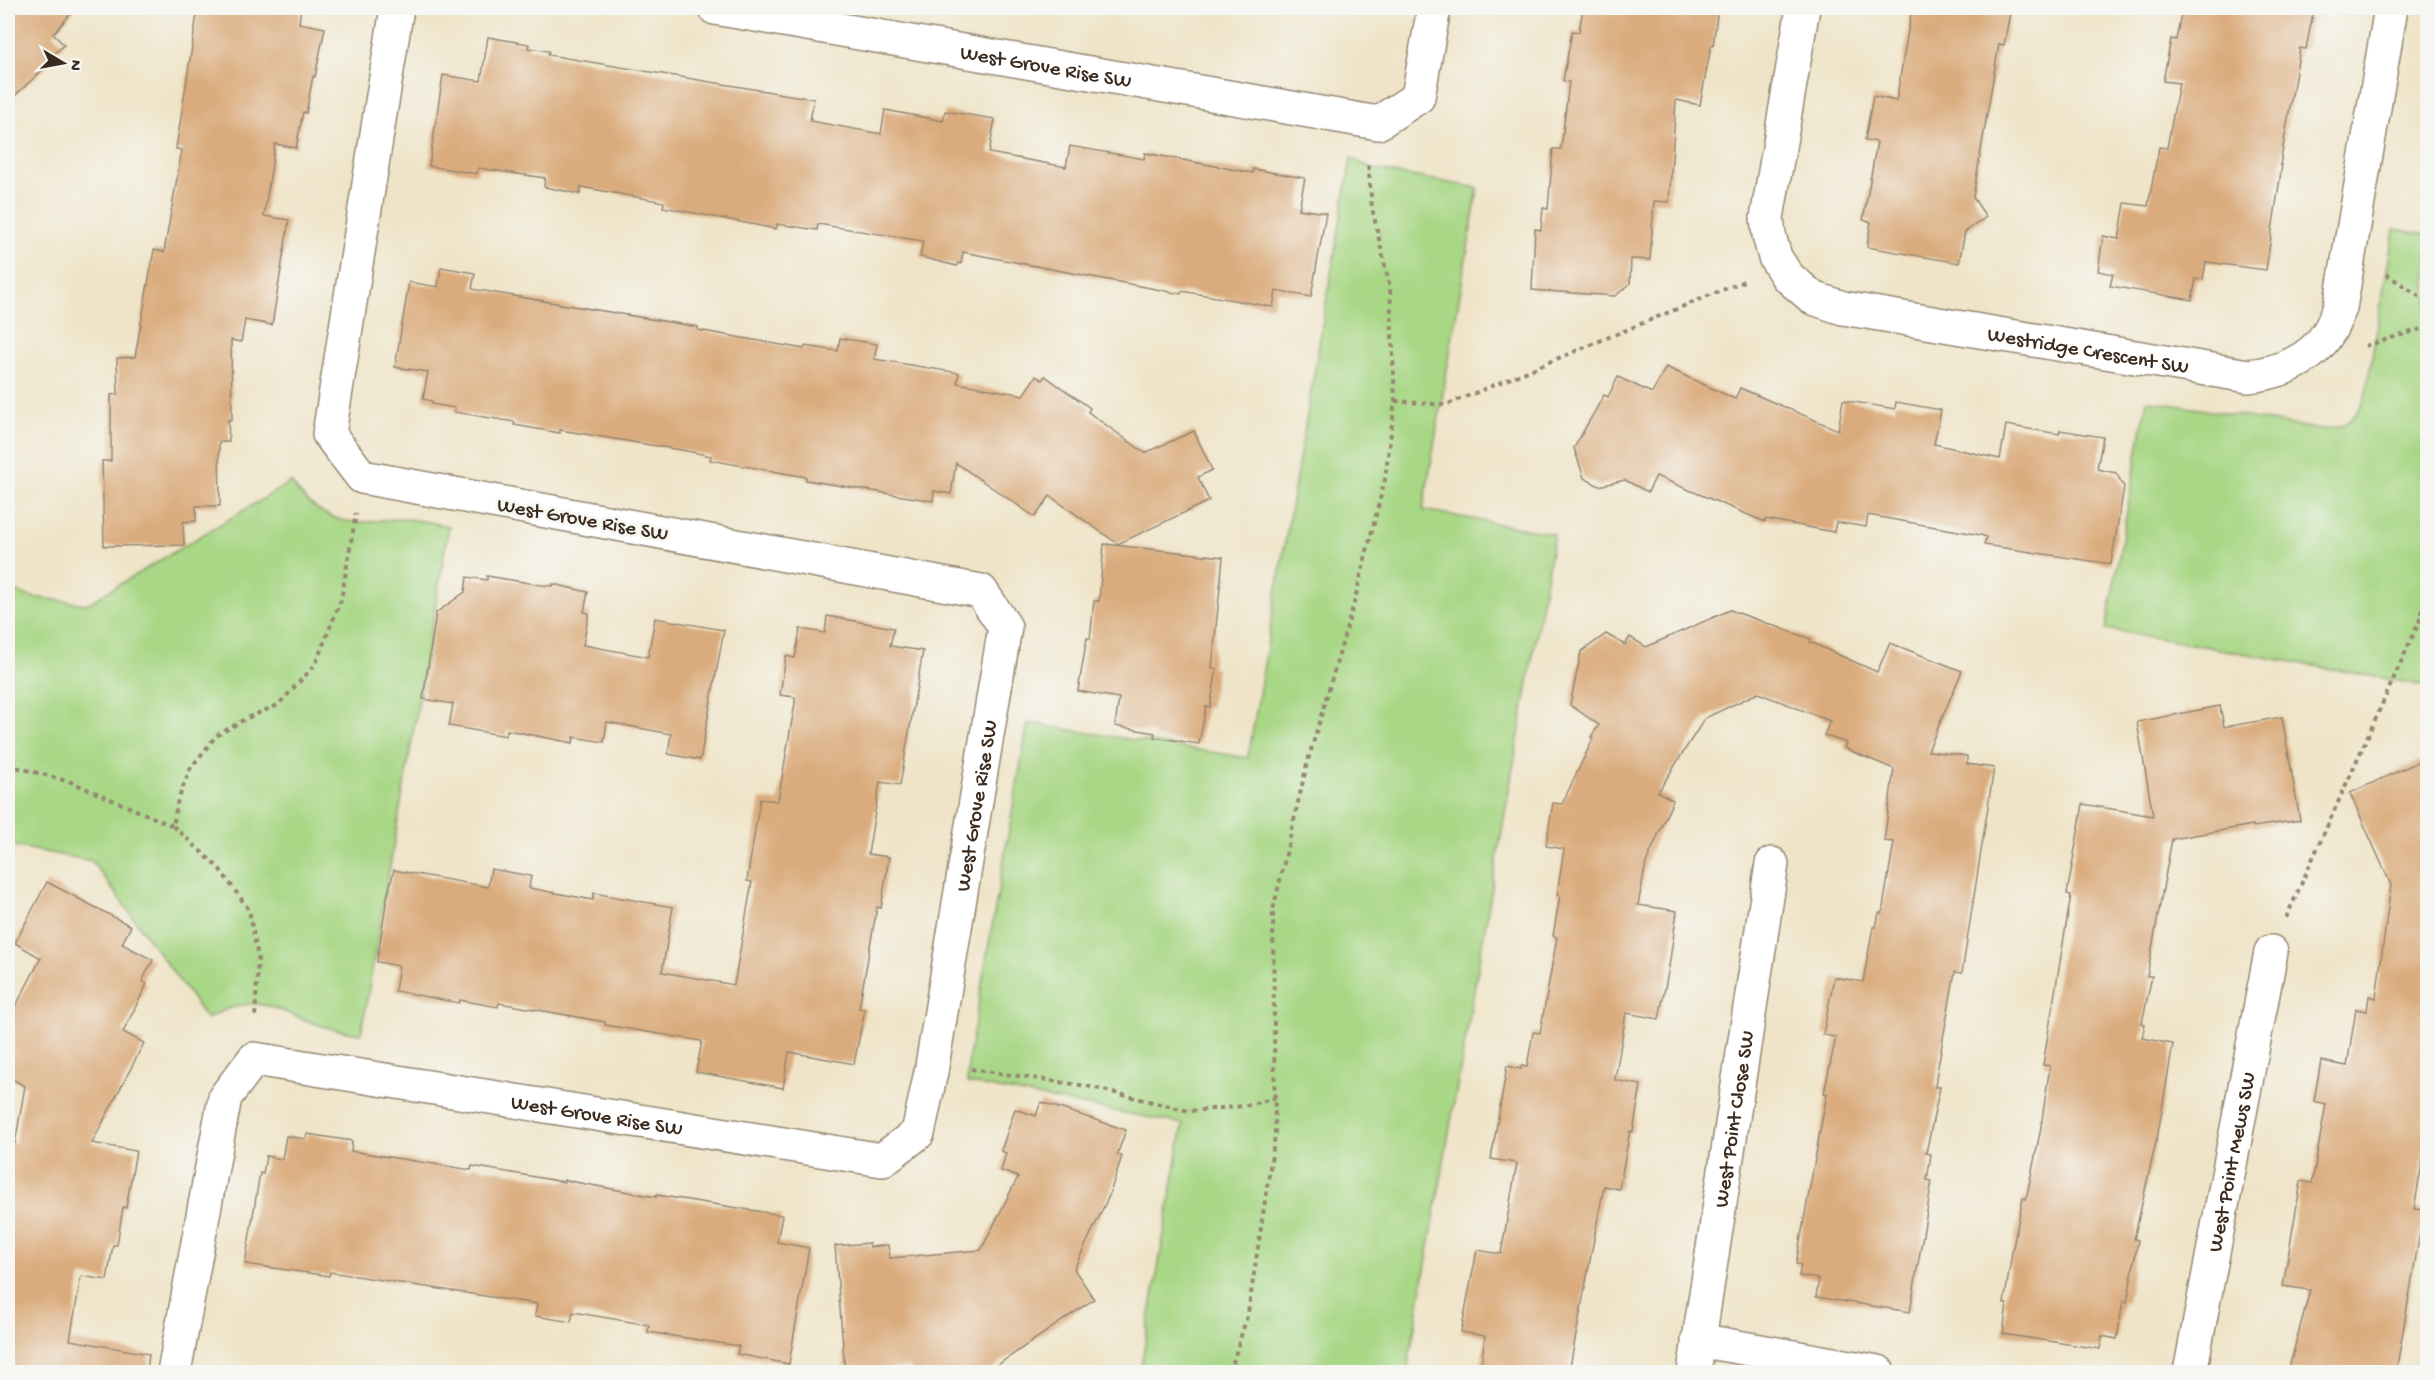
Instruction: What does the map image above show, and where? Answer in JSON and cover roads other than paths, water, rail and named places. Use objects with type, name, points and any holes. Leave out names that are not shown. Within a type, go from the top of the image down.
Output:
[{"type":"street","name":"West Grove Rise SW","points":[[174,1372],[225,1098],[254,1059],[882,1160],[918,1133],[931,1072],[1005,627],[981,591],[362,477],[329,434],[397,8]]},
{"type":"street","name":"West Grove Rise SW","points":[[715,8],[1378,123],[1418,97],[1434,8]]},
{"type":"street","name":"Westridge Crescent SW","points":[[1803,8],[1767,218],[1771,245],[1779,264],[1797,285],[1813,298],[1831,305],[2230,375],[2248,376],[2267,374],[2289,367],[2311,352],[2328,334],[2340,308],[2391,8]]},
{"type":"street","name":"West Point Close SW","points":[[1694,1372],[1772,864]]},
{"type":"street","name":"West Point Mews SW","points":[[2190,1372],[2271,952]]},
{"type":"street","points":[[1698,1340],[1878,1372]]}]
